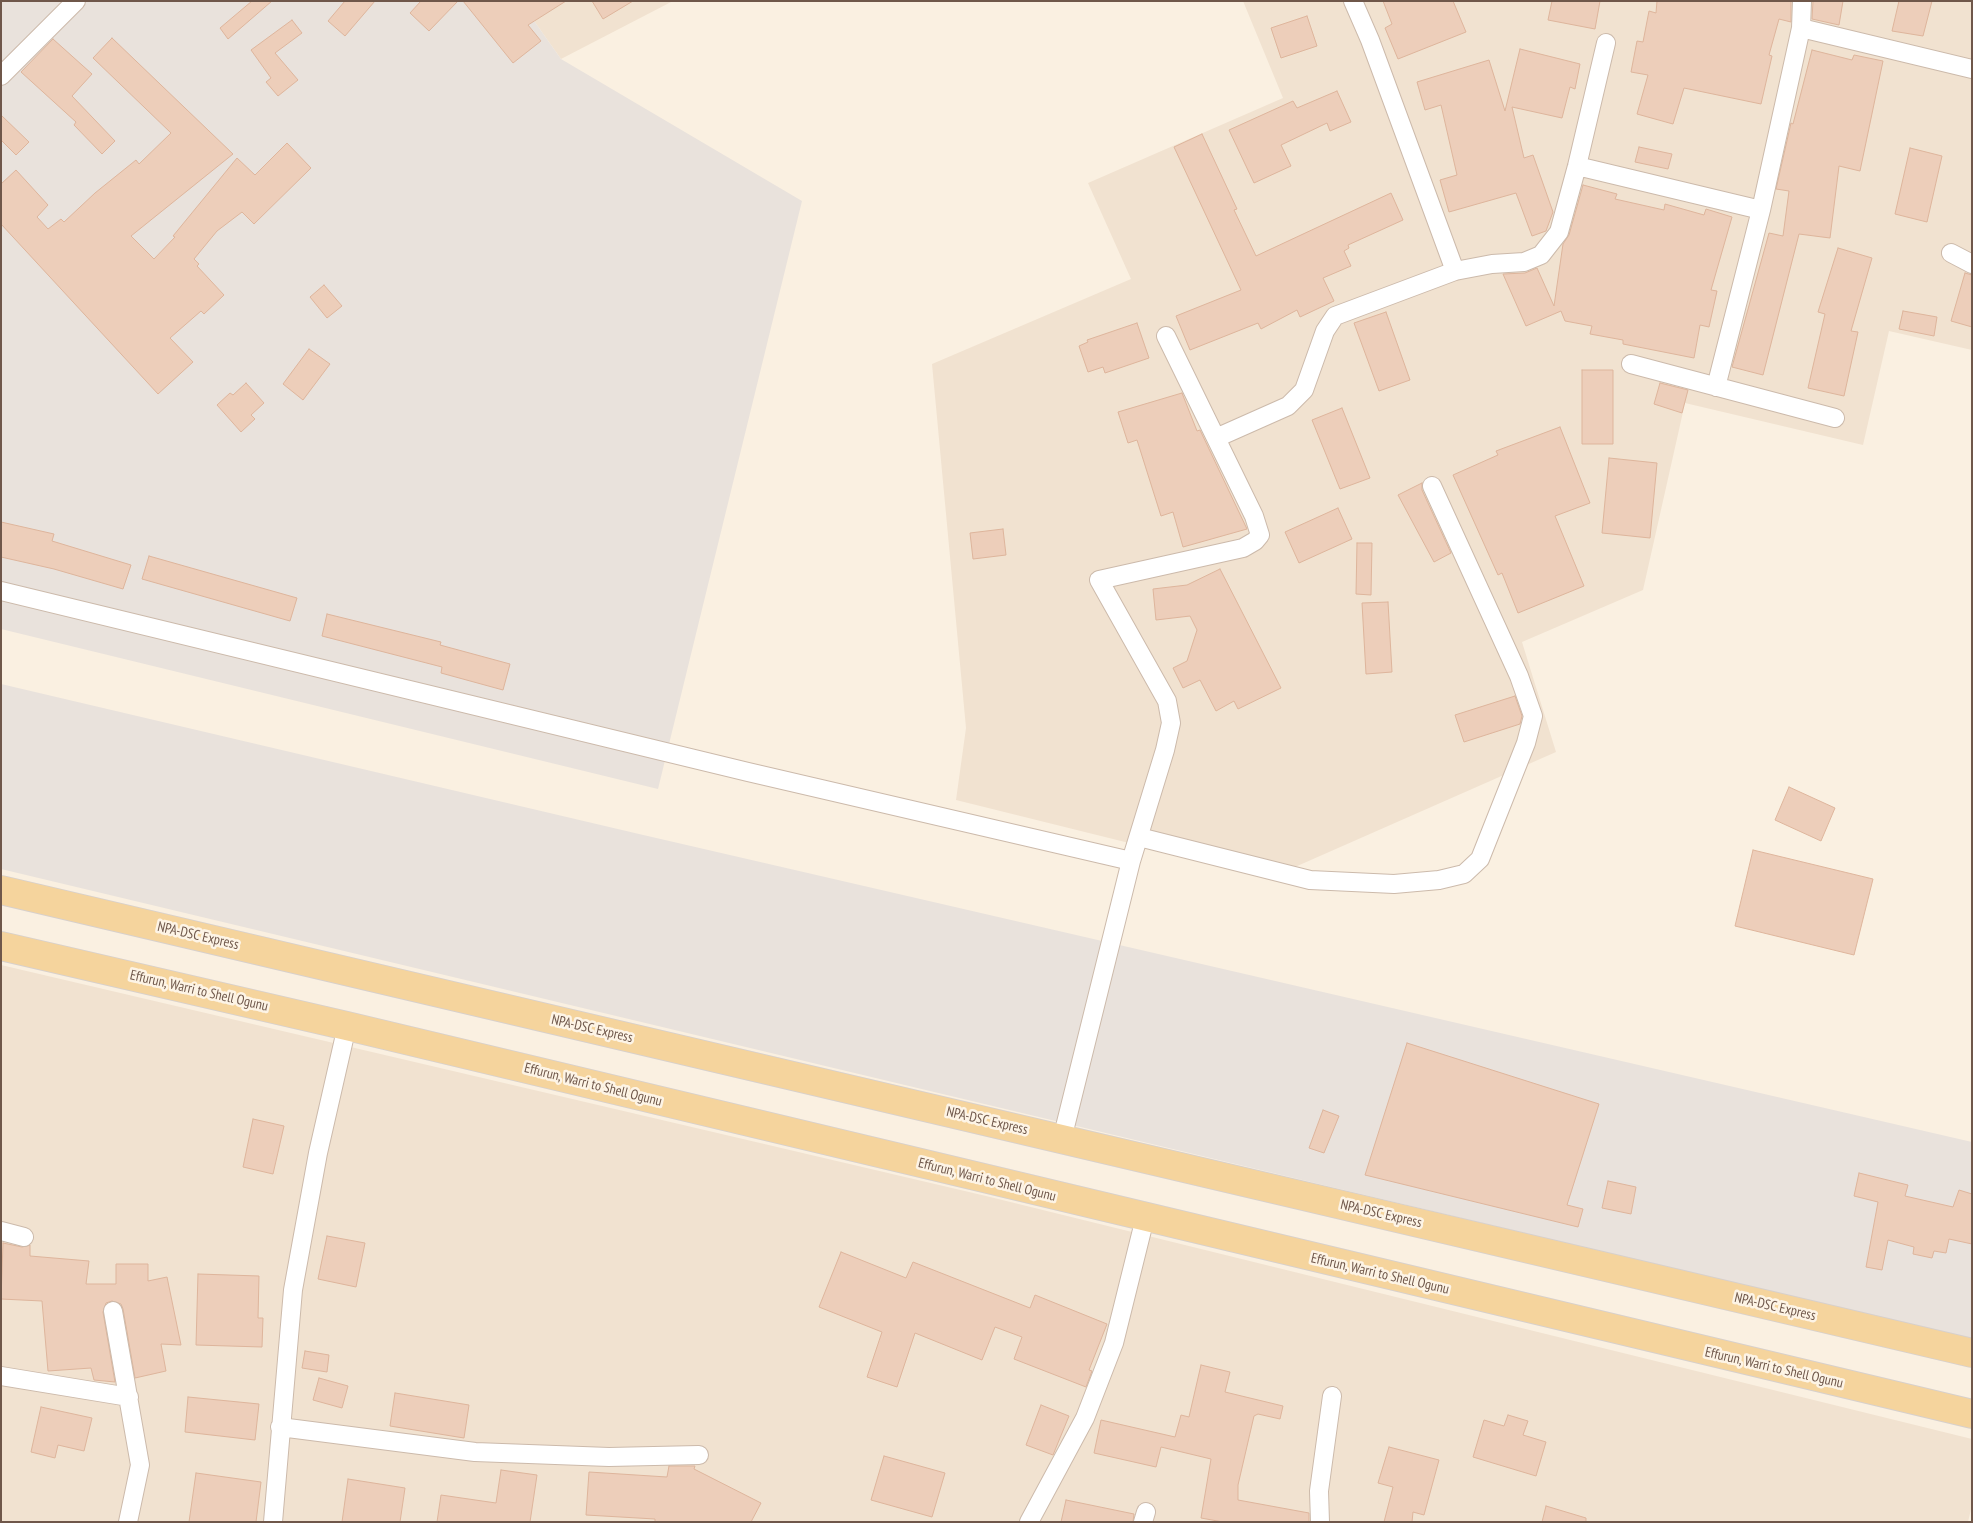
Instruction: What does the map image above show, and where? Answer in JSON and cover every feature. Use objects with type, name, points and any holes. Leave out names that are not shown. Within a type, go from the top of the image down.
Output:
[{"type":"main road","name":"NPA-DSC Express","points":[[1,890],[1972,1353]]},
{"type":"main road","name":"Effurun, Warri to Shell Ogunu","points":[[1,946],[347,1026],[1972,1414]]},
{"type":"street","points":[[1,76],[76,1]]},
{"type":"street","points":[[1353,1],[1374,49],[1455,271]]},
{"type":"street","points":[[1716,387],[1761,210],[1801,28],[1802,1]]},
{"type":"street","points":[[1801,28],[1972,69]]},
{"type":"street","points":[[1216,438],[1288,406],[1304,390],[1325,331],[1335,316],[1455,271],[1492,264],[1524,262],[1541,255],[1558,232],[1577,166],[1606,43]]},
{"type":"street","points":[[1577,166],[1761,210]]},
{"type":"street","points":[[1951,253],[1972,264]]},
{"type":"street","points":[[1062,1139],[1131,861],[1165,750],[1171,723],[1167,701],[1099,580],[1243,548],[1255,541],[1260,534],[1254,516],[1166,336]]},
{"type":"street","points":[[1631,364],[1835,418]]},
{"type":"street","points":[[1139,837],[1310,880],[1394,884],[1440,880],[1464,874],[1480,859],[1526,743],[1534,716],[1519,676],[1432,486]]},
{"type":"street","points":[[1,591],[34,597],[738,770],[1131,861]]},
{"type":"street","points":[[273,1522],[293,1290],[318,1154],[347,1026]]},
{"type":"street","points":[[1029,1522],[1085,1418],[1114,1343],[1145,1218]]},
{"type":"street","points":[[1,1231],[24,1237]]},
{"type":"street","points":[[113,1311],[140,1465],[128,1522]]},
{"type":"street","points":[[1,1376],[129,1396]]},
{"type":"street","points":[[1320,1522],[1319,1491],[1332,1396]]},
{"type":"street","points":[[280,1427],[475,1452],[609,1457],[699,1455]]},
{"type":"shaded area","points":[[1,1],[520,1],[561,59],[802,201],[658,789],[1,629]]},
{"type":"shaded area","points":[[520,1],[673,1],[561,59]]},
{"type":"shaded area","points":[[1243,1],[1972,1],[1972,350],[1889,331],[1863,445],[1685,403],[1643,590],[1522,642],[1556,752],[1270,878],[956,800],[966,728],[932,364],[1131,279],[1088,183],[1283,98]]},
{"type":"shaded area","points":[[1,684],[639,834],[1972,1142],[1972,1340],[1,869]]},
{"type":"shaded area","points":[[1,965],[986,1196],[1972,1439],[1972,1505],[1968,1522],[1,1522]]},
{"type":"building","points":[[252,1],[272,1],[228,39],[220,28]]},
{"type":"building","points":[[345,1],[375,1],[345,36],[328,21]]},
{"type":"building","points":[[421,1],[458,1],[429,31],[410,13]]},
{"type":"building","points":[[463,1],[566,1],[528,25],[541,41],[513,63]]},
{"type":"building","points":[[592,1],[633,1],[603,19]]},
{"type":"building","points":[[1383,1],[1453,1],[1466,32],[1398,59],[1385,28],[1392,24]]},
{"type":"building","points":[[1552,1],[1600,1],[1595,29],[1548,20]]},
{"type":"building","points":[[1657,1],[1791,1],[1791,22],[1779,19],[1769,55],[1772,56],[1761,104],[1684,88],[1673,124],[1637,114],[1648,75],[1631,72],[1637,41],[1643,42],[1649,11],[1656,13]]},
{"type":"building","points":[[1813,1],[1843,1],[1839,25],[1812,19]]},
{"type":"building","points":[[1899,1],[1932,1],[1923,36],[1892,31]]},
{"type":"building","points":[[1307,16],[1317,46],[1281,58],[1271,28]]},
{"type":"building","points":[[292,20],[302,33],[275,53],[298,80],[278,96],[266,82],[271,78],[251,50]]},
{"type":"building","points":[[112,38],[233,154],[131,236],[154,259],[175,237],[173,236],[237,158],[255,175],[287,143],[311,168],[254,224],[242,212],[217,231],[194,259],[199,264],[197,266],[224,295],[204,314],[201,311],[170,338],[193,362],[158,394],[1,224],[1,184],[16,170],[48,205],[37,217],[48,229],[61,219],[64,222],[95,193],[136,160],[139,164],[171,133],[93,58]]},
{"type":"building","points":[[53,39],[92,74],[72,96],[115,141],[102,154],[74,125],[76,122],[21,72]]},
{"type":"building","points":[[1520,49],[1580,64],[1575,89],[1570,87],[1562,118],[1512,107],[1524,158],[1533,155],[1553,212],[1546,231],[1532,236],[1516,193],[1449,212],[1440,180],[1457,175],[1441,105],[1425,110],[1417,82],[1489,60],[1505,111]]},
{"type":"building","points":[[1812,50],[1852,60],[1854,55],[1883,61],[1860,171],[1839,166],[1830,238],[1799,234],[1763,375],[1732,367],[1769,233],[1783,236],[1789,191],[1776,189],[1791,123],[1793,124]]},
{"type":"building","points":[[1337,91],[1351,122],[1330,131],[1327,123],[1281,145],[1291,166],[1254,183],[1229,130],[1293,101],[1297,108]]},
{"type":"building","points":[[1,115],[29,142],[16,155],[1,140]]},
{"type":"building","points":[[1202,134],[1237,209],[1234,210],[1256,256],[1391,193],[1403,220],[1348,245],[1349,248],[1344,251],[1351,266],[1323,278],[1334,301],[1300,317],[1297,310],[1261,329],[1258,323],[1190,350],[1176,316],[1241,290],[1174,147]]},
{"type":"building","points":[[1639,147],[1672,154],[1668,169],[1635,162]]},
{"type":"building","points":[[1910,148],[1942,156],[1927,222],[1895,214]]},
{"type":"building","points":[[1583,185],[1617,194],[1615,199],[1664,210],[1665,204],[1704,215],[1706,209],[1732,217],[1711,290],[1717,291],[1709,327],[1700,325],[1694,358],[1623,344],[1623,340],[1590,334],[1592,326],[1565,321],[1561,311],[1526,326],[1503,274],[1525,273],[1537,268],[1554,306],[1563,244],[1569,235]]},
{"type":"building","points":[[1838,248],[1872,258],[1851,331],[1858,332],[1844,396],[1808,388],[1825,314],[1818,312]]},
{"type":"building","points":[[1965,273],[1972,275],[1972,327],[1951,321]]},
{"type":"building","points":[[324,285],[342,306],[327,318],[310,297]]},
{"type":"building","points":[[1903,311],[1937,317],[1934,336],[1899,329]]},
{"type":"building","points":[[1386,312],[1410,380],[1379,391],[1354,323]]},
{"type":"building","points":[[1137,323],[1149,358],[1105,373],[1103,367],[1088,372],[1079,346],[1088,342],[1087,340]]},
{"type":"building","points":[[309,349],[330,364],[303,400],[283,384]]},
{"type":"building","points":[[1582,370],[1613,370],[1613,444],[1582,444]]},
{"type":"building","points":[[246,383],[264,403],[251,415],[255,419],[241,432],[217,405],[230,393],[233,395]]},
{"type":"building","points":[[1660,383],[1688,390],[1682,413],[1654,404]]},
{"type":"building","points":[[1182,393],[1197,431],[1200,430],[1247,529],[1183,547],[1173,512],[1161,516],[1137,440],[1128,443],[1118,412]]},
{"type":"building","points":[[1342,408],[1370,478],[1340,489],[1312,420]]},
{"type":"building","points":[[1560,427],[1590,503],[1555,516],[1584,586],[1518,613],[1502,573],[1498,575],[1453,475],[1498,455],[1496,451]]},
{"type":"building","points":[[1609,458],[1657,463],[1650,538],[1602,533]]},
{"type":"building","points":[[1422,483],[1422,490],[1451,553],[1434,562],[1398,495]]},
{"type":"building","points":[[1338,508],[1352,539],[1299,563],[1285,532]]},
{"type":"building","points":[[1,522],[54,534],[52,541],[131,565],[123,589],[54,569],[1,557]]},
{"type":"building","points":[[1003,529],[1006,555],[973,559],[970,533]]},
{"type":"building","points":[[1357,543],[1372,543],[1371,595],[1356,594]]},
{"type":"building","points":[[149,556],[297,598],[290,621],[142,579]]},
{"type":"building","points":[[1220,569],[1281,688],[1238,709],[1234,701],[1216,711],[1200,680],[1183,688],[1173,668],[1187,661],[1197,630],[1190,616],[1156,620],[1153,589],[1187,585]]},
{"type":"building","points":[[1388,602],[1392,672],[1366,674],[1362,603]]},
{"type":"building","points":[[327,614],[441,642],[440,645],[510,664],[503,690],[441,673],[442,667],[322,636]]},
{"type":"building","points":[[1515,696],[1522,716],[1520,724],[1464,742],[1455,715]]},
{"type":"building","points":[[1789,787],[1835,808],[1821,841],[1775,820]]},
{"type":"building","points":[[1753,850],[1873,879],[1854,955],[1735,926]]},
{"type":"building","points":[[1407,1043],[1599,1104],[1567,1205],[1583,1209],[1578,1227],[1365,1175]]},
{"type":"building","points":[[1323,1110],[1339,1116],[1324,1153],[1309,1148]]},
{"type":"building","points":[[253,1119],[284,1126],[273,1174],[243,1167]]},
{"type":"building","points":[[1859,1173],[1908,1185],[1905,1196],[1953,1207],[1959,1190],[1972,1194],[1972,1244],[1949,1239],[1946,1253],[1934,1251],[1932,1258],[1913,1254],[1914,1247],[1888,1240],[1882,1270],[1866,1267],[1878,1202],[1854,1196]]},
{"type":"building","points":[[1608,1181],[1636,1187],[1631,1214],[1602,1208]]},
{"type":"building","points":[[327,1236],[365,1243],[356,1287],[318,1279]]},
{"type":"building","points":[[3,1243],[22,1247],[30,1245],[30,1256],[89,1261],[86,1284],[116,1284],[116,1264],[148,1264],[148,1281],[167,1277],[181,1345],[161,1344],[166,1371],[135,1378],[123,1309],[121,1304],[112,1301],[106,1303],[103,1312],[115,1382],[94,1380],[91,1368],[48,1371],[42,1301],[1,1299]]},
{"type":"building","points":[[841,1252],[906,1278],[913,1262],[1030,1308],[1035,1295],[1107,1324],[1089,1370],[1092,1371],[1086,1387],[1014,1359],[1022,1337],[995,1327],[982,1360],[915,1333],[897,1387],[867,1377],[882,1332],[819,1307]]},
{"type":"building","points":[[198,1274],[259,1276],[258,1318],[263,1318],[262,1347],[196,1345]]},
{"type":"building","points":[[305,1351],[329,1355],[327,1372],[302,1368]]},
{"type":"building","points":[[1201,1365],[1230,1372],[1225,1392],[1283,1406],[1280,1419],[1258,1414],[1254,1416],[1238,1485],[1238,1500],[1309,1513],[1309,1522],[1223,1522],[1201,1518],[1211,1459],[1161,1447],[1156,1467],[1094,1453],[1101,1420],[1175,1437],[1181,1415],[1189,1417]]},
{"type":"building","points":[[319,1378],[348,1386],[342,1408],[313,1400]]},
{"type":"building","points":[[395,1393],[469,1405],[464,1438],[390,1426]]},
{"type":"building","points":[[188,1397],[259,1404],[255,1440],[185,1432]]},
{"type":"building","points":[[1041,1405],[1069,1416],[1053,1455],[1026,1445]]},
{"type":"building","points":[[41,1407],[92,1418],[84,1451],[58,1445],[55,1458],[31,1452]]},
{"type":"building","points":[[1508,1415],[1528,1421],[1523,1435],[1546,1442],[1536,1476],[1473,1457],[1484,1420],[1504,1426]]},
{"type":"building","points":[[1389,1447],[1439,1460],[1424,1515],[1413,1512],[1412,1522],[1384,1522],[1393,1487],[1378,1483]]},
{"type":"building","points":[[884,1456],[945,1473],[932,1517],[871,1500]]},
{"type":"building","points":[[669,1466],[695,1466],[694,1469],[761,1503],[751,1522],[655,1522],[655,1519],[586,1515],[589,1472],[667,1477]]},
{"type":"building","points":[[501,1470],[537,1475],[530,1522],[437,1522],[441,1495],[496,1503]]},
{"type":"building","points":[[196,1473],[261,1482],[256,1522],[189,1522]]},
{"type":"building","points":[[348,1479],[405,1488],[400,1522],[342,1522]]},
{"type":"building","points":[[1066,1500],[1134,1514],[1133,1522],[1061,1522]]},
{"type":"building","points":[[1546,1506],[1586,1518],[1586,1522],[1542,1522]]}]
